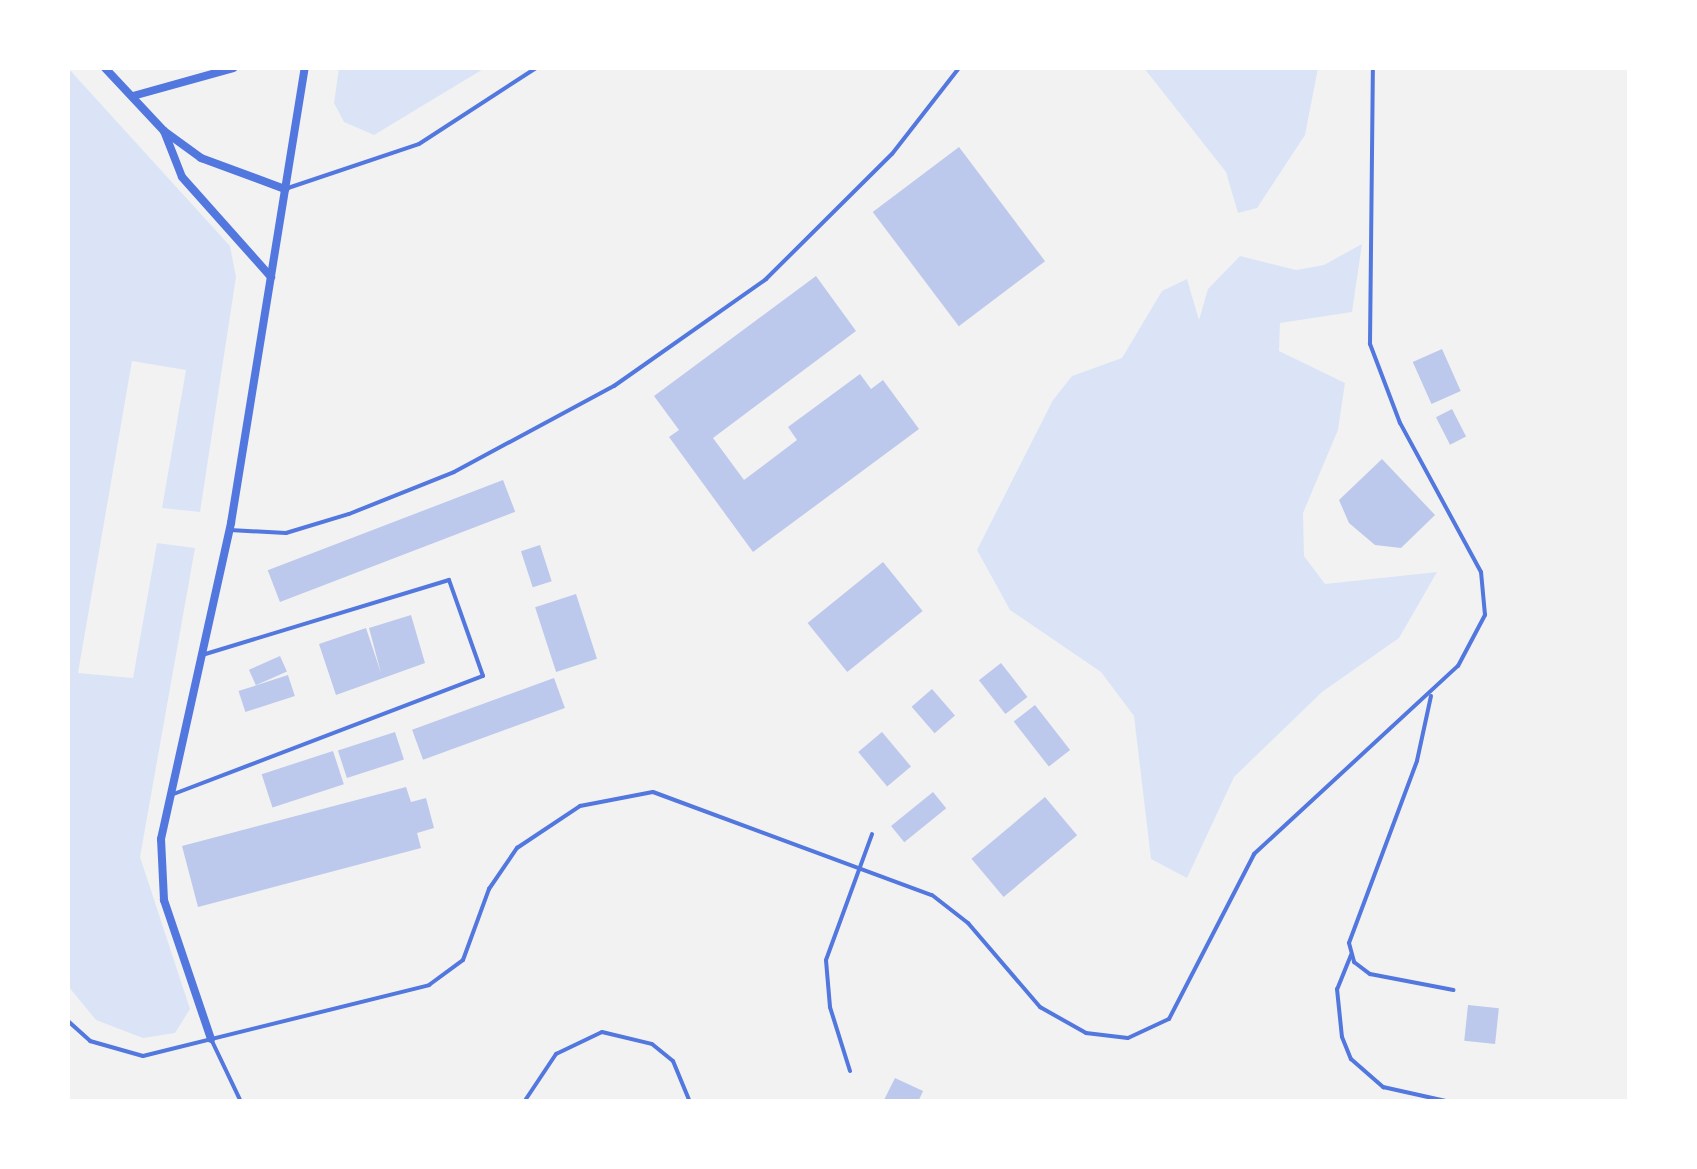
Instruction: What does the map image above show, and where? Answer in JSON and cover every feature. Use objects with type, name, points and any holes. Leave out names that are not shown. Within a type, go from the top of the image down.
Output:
[{"type":"street","points":[[105,68],[164,131],[201,158],[285,188]]},
{"type":"street","points":[[133,96],[233,68]]},
{"type":"street","points":[[210,1039],[158,873],[171,795],[230,530],[305,68]]},
{"type":"street","points":[[164,131],[182,177],[271,277]]},
{"type":"lane","points":[[285,188],[419,144],[536,68]]},
{"type":"lane","points":[[230,530],[286,533],[350,514],[454,472],[614,386],[781,266],[892,154],[959,68]]},
{"type":"lane","points":[[68,1021],[90,1041],[143,1056],[429,985],[450,973],[474,942],[502,864],[548,826],[604,797],[652,792],[684,800],[858,866],[953,908],[1059,1020],[1105,1038],[1146,1034],[1184,996],[1232,887],[1254,854],[1432,692],[1473,648],[1487,596],[1378,376],[1370,344],[1373,68]]},
{"type":"lane","points":[[171,795],[483,676],[449,580],[202,656]]},
{"type":"lane","points":[[1432,692],[1417,761],[1352,933],[1351,955],[1338,989],[1342,1037],[1351,1058],[1384,1087],[1450,1102]]},
{"type":"lane","points":[[850,1070],[830,1007],[826,960],[872,834]]},
{"type":"lane","points":[[1351,955],[1370,974],[1453,990]]},
{"type":"lane","points":[[524,1102],[556,1054],[602,1032],[652,1044],[673,1062],[690,1102]]},
{"type":"lane","points":[[210,1039],[241,1102]]},
{"type":"shaded area","points":[[68,68],[230,246],[236,277],[200,512],[162,508],[186,370],[132,361],[78,673],[133,678],[157,543],[195,548],[140,857],[190,1009],[175,1033],[143,1038],[96,1020],[68,986]]},
{"type":"shaded area","points":[[339,68],[485,68],[374,135],[344,122],[334,103]]},
{"type":"shaded area","points":[[1144,68],[1318,68],[1305,135],[1257,208],[1238,213],[1226,172]]},
{"type":"shaded area","points":[[1362,244],[1352,312],[1280,323],[1279,351],[1345,383],[1338,430],[1303,513],[1304,556],[1325,584],[1437,572],[1399,638],[1322,692],[1234,777],[1187,878],[1151,859],[1134,716],[1101,672],[1010,610],[977,550],[1053,400],[1072,376],[1122,358],[1162,291],[1187,279],[1199,320],[1208,289],[1240,256],[1296,270],[1324,265]]},
{"type":"building","points":[[959,147],[1045,261],[959,326],[873,212]]},
{"type":"building","points":[[816,276],[856,331],[713,438],[744,480],[797,440],[788,427],[860,374],[871,389],[883,380],[919,429],[753,552],[669,437],[679,430],[654,396]]},
{"type":"building","points":[[1442,349],[1461,391],[1431,404],[1413,362]]},
{"type":"building","points":[[1452,409],[1466,437],[1450,445],[1436,417]]},
{"type":"building","points":[[1382,459],[1435,515],[1401,548],[1375,545],[1349,523],[1339,500]]},
{"type":"building","points":[[503,480],[515,512],[280,602],[268,570]]},
{"type":"building","points":[[540,545],[552,581],[533,587],[521,551]]},
{"type":"building","points":[[883,562],[923,611],[847,672],[808,623]]},
{"type":"building","points":[[576,594],[597,659],[556,672],[535,607]]},
{"type":"building","points":[[411,615],[425,663],[336,695],[319,644],[366,628],[381,673],[369,628]]},
{"type":"building","points":[[280,656],[287,672],[256,685],[249,670]]},
{"type":"building","points":[[1001,663],[1027,697],[1005,714],[979,680]]},
{"type":"building","points":[[288,675],[295,696],[245,712],[239,691]]},
{"type":"building","points":[[554,678],[565,708],[423,760],[412,730]]},
{"type":"building","points":[[932,689],[955,715],[935,733],[912,707]]},
{"type":"building","points":[[1035,705],[1070,750],[1049,767],[1014,722]]},
{"type":"building","points":[[395,732],[404,760],[347,778],[338,751]]},
{"type":"building","points":[[882,732],[911,766],[887,786],[858,752]]},
{"type":"building","points":[[333,751],[344,784],[272,807],[262,774]]},
{"type":"building","points":[[406,787],[411,802],[426,798],[434,828],[417,833],[421,848],[198,907],[182,846]]},
{"type":"building","points":[[933,792],[946,808],[904,842],[891,826]]},
{"type":"building","points":[[1045,797],[1077,835],[1004,897],[971,859]]},
{"type":"building","points":[[1468,1005],[1499,1008],[1495,1044],[1464,1041]]},
{"type":"building","points":[[895,1078],[923,1091],[918,1102],[883,1102]]}]
